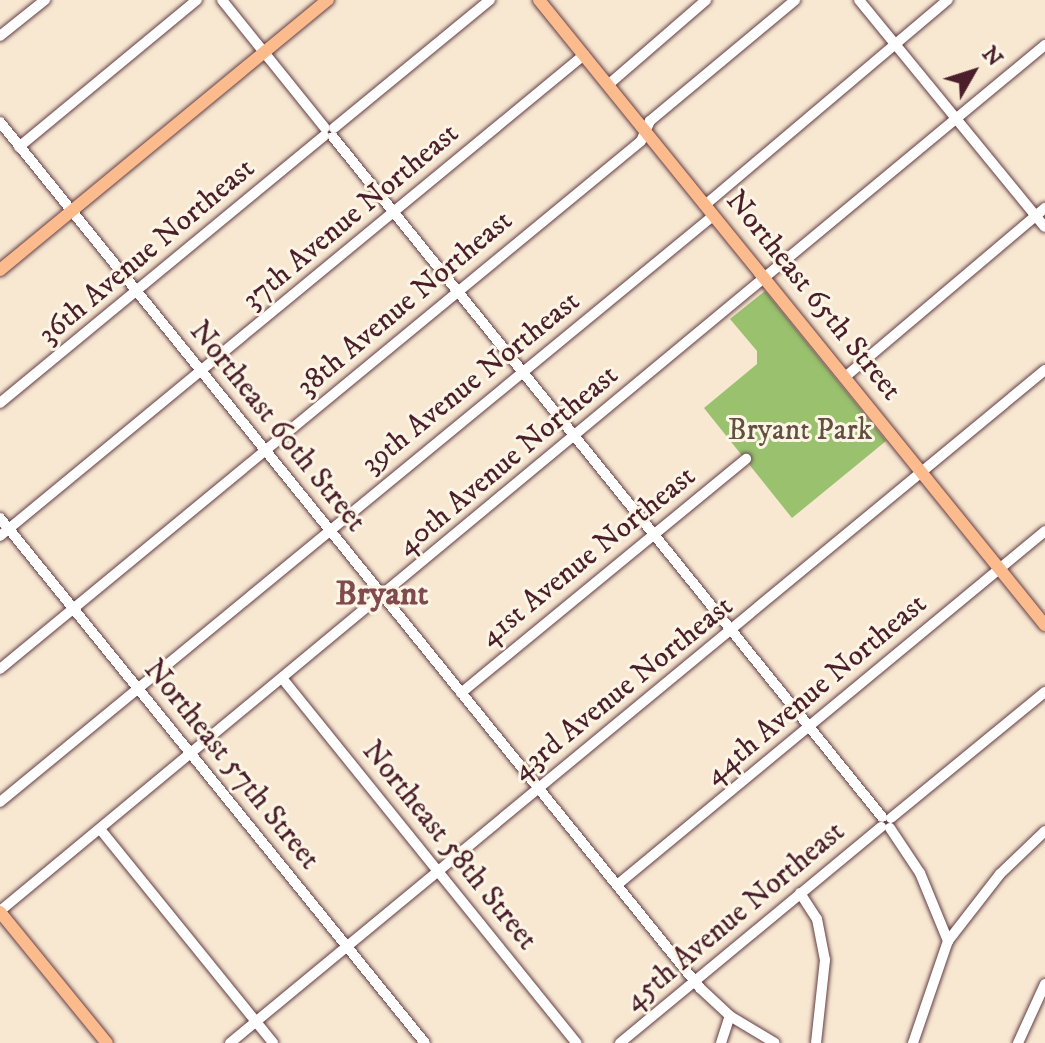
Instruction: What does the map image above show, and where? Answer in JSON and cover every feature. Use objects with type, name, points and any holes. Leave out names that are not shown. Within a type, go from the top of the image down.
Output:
[{"type":"main road","points":[[0,270],[328,0]]},
{"type":"main road","name":"Northeast 65th Street","points":[[539,0],[1045,625]]},
{"type":"main road","points":[[0,912],[107,1043]]},
{"type":"street","points":[[0,36],[45,0]]},
{"type":"street","points":[[19,147],[197,0]]},
{"type":"street","points":[[222,0],[886,823],[920,873],[948,941]]},
{"type":"street","name":"36th Avenue Northeast","points":[[0,403],[490,0]]},
{"type":"street","points":[[608,85],[706,0]]},
{"type":"street","name":"38th Avenue Northeast","points":[[0,669],[458,292],[646,132],[650,121],[795,0]]},
{"type":"street","points":[[859,0],[1045,227]]},
{"type":"street","name":"39th Avenue Northeast","points":[[0,802],[522,372],[948,0]]},
{"type":"street","name":"40th Avenue Northeast","points":[[0,912],[766,280],[1045,45]]},
{"type":"street","name":"37th Avenue Northeast","points":[[4,532],[584,55]]},
{"type":"street","name":"Northeast 60th Street","points":[[1,126],[694,982],[730,1016],[775,1043]]},
{"type":"street","points":[[845,377],[1045,208]]},
{"type":"street","name":"43rd Avenue Northeast","points":[[230,1043],[1045,370]]},
{"type":"street","name":"41st Avenue Northeast","points":[[461,693],[746,459]]},
{"type":"street","name":"Northeast 57th Street","points":[[0,518],[4,532],[73,610],[425,1043]]},
{"type":"street","name":"44th Avenue Northeast","points":[[617,885],[1045,531]]},
{"type":"street","name":"Northeast 58th Street","points":[[282,678],[577,1043]]},
{"type":"street","name":"45th Avenue Northeast","points":[[620,1043],[1045,692]]},
{"type":"street","points":[[100,829],[273,1043]]},
{"type":"street","points":[[913,1043],[948,941],[1000,874],[1045,831]]},
{"type":"street","points":[[800,893],[817,919],[825,960],[816,1043]]},
{"type":"street","points":[[1018,1043],[1045,984]]},
{"type":"street","points":[[721,1043],[730,1016]]},
{"type":"green space","name":"Bryant Park","points":[[765,291],[886,441],[792,518],[704,408],[757,364],[757,351],[730,319]]},
{"type":"district","name":"Bryant","points":[[382,595]]}]
